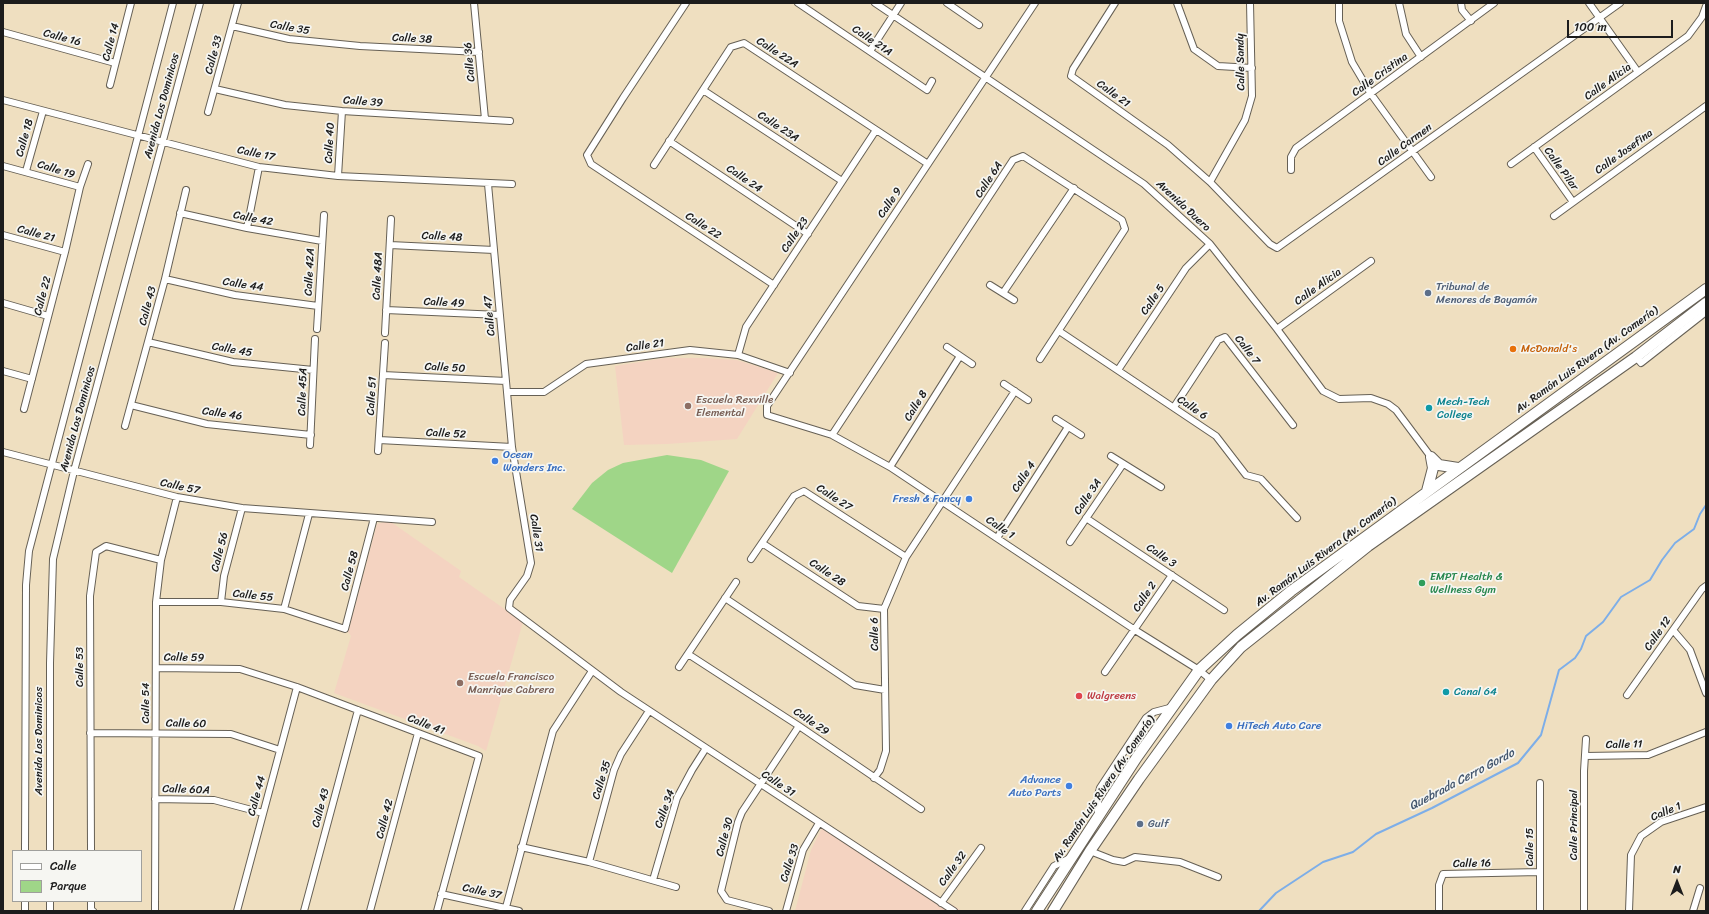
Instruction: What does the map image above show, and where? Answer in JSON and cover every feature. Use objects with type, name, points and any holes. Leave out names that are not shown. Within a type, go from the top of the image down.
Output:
[{"type":"main road","name":"Av. Ramón Luis Rivera (Av. Comerío)","points":[[1037,911],[1137,758],[1199,670],[1237,635],[1291,591],[1706,289]]},
{"type":"main road","name":"Av. Ramón Luis Rivera (Av. Comerío)","points":[[1053,911],[1090,851],[1139,779],[1211,680],[1241,647],[1368,546],[1636,357],[1706,303]]},
{"type":"main road","points":[[1431,457],[1439,465],[1458,468]]},
{"type":"main road","points":[[1428,491],[1432,468],[1431,457]]},
{"type":"street","name":"Calle 14","points":[[110,85],[131,3]]},
{"type":"street","name":"Avenida Los Dominicos","points":[[25,850],[26,585],[28,551],[173,3]]},
{"type":"street","name":"Avenida Los Dominicos","points":[[50,850],[50,671],[53,559],[74,471],[200,3]]},
{"type":"street","name":"Calle 33","points":[[208,112],[238,3]]},
{"type":"street","name":"Calle 36","points":[[474,3],[485,119]]},
{"type":"street","name":"Calle 22","points":[[686,3],[587,155],[591,164],[774,285]]},
{"type":"street","name":"Calle 21A","points":[[798,3],[927,90],[932,81]]},
{"type":"street","name":"Avenida Duero","points":[[875,3],[986,76],[1144,184],[1210,244],[1324,391],[1340,399],[1349,400],[1371,398],[1388,404],[1396,410],[1431,457]]},
{"type":"street","points":[[870,51],[901,3]]},
{"type":"street","points":[[947,3],[979,24]]},
{"type":"street","name":"Calle 9","points":[[767,415],[767,406],[1035,3]]},
{"type":"street","name":"Calle 21","points":[[1115,3],[1072,69],[1072,76],[1168,145],[1210,182]]},
{"type":"street","points":[[1177,3],[1194,49],[1218,66],[1252,68]]},
{"type":"street","name":"Calle Sandy","points":[[1210,182],[1245,120],[1252,96],[1250,3]]},
{"type":"street","points":[[1339,3],[1339,21],[1352,62],[1371,94],[1431,176]]},
{"type":"street","points":[[1399,3],[1406,34],[1421,57]]},
{"type":"street","points":[[1461,3],[1462,10],[1471,21]]},
{"type":"street","name":"Calle Cristina","points":[[1291,170],[1291,157],[1296,148],[1494,3]]},
{"type":"street","points":[[1589,3],[1638,72]]},
{"type":"street","name":"Calle Carmen","points":[[1210,182],[1270,244],[1277,248],[1620,3]]},
{"type":"street","name":"Calle Alicia","points":[[1510,164],[1688,36],[1702,17],[1706,6]]},
{"type":"street","name":"Calle 35","points":[[232,26],[288,39],[344,45]]},
{"type":"street","name":"Calle 16","points":[[3,32],[115,63]]},
{"type":"street","name":"Calle 22A","points":[[654,164],[731,47],[744,43],[928,164]]},
{"type":"street","name":"Calle 38","points":[[344,45],[479,52]]},
{"type":"street","name":"Calle 39","points":[[215,89],[285,105],[342,111],[510,121]]},
{"type":"street","name":"Calle 23A","points":[[703,90],[842,182]]},
{"type":"street","name":"Calle 17","points":[[3,100],[259,167],[338,176],[512,184]]},
{"type":"street","name":"Calle Josefina","points":[[1554,216],[1706,106]]},
{"type":"street","name":"Calle 18","points":[[26,171],[43,111]]},
{"type":"street","name":"Calle 40","points":[[338,176],[342,111]]},
{"type":"street","name":"Calle 23","points":[[738,355],[746,327],[876,130]]},
{"type":"street","name":"Calle 24","points":[[669,141],[808,234]]},
{"type":"street","name":"Calle Pilar","points":[[1534,147],[1573,202]]},
{"type":"street","name":"Calle 6A","points":[[832,435],[1013,160],[1023,156],[1122,220],[1125,229],[1040,359]]},
{"type":"street","name":"Calle 19","points":[[3,166],[26,171],[80,187],[88,164]]},
{"type":"street","points":[[247,228],[259,167]]},
{"type":"street","name":"Calle 47","points":[[488,184],[512,447]]},
{"type":"street","name":"Calle 22","points":[[24,409],[65,252],[80,187]]},
{"type":"street","points":[[1003,293],[1074,188]]},
{"type":"street","name":"Calle 43","points":[[124,426],[165,279],[186,190]]},
{"type":"street","name":"Calle 42","points":[[180,214],[247,228],[322,241]]},
{"type":"street","name":"Calle 42A","points":[[317,329],[324,215]]},
{"type":"street","name":"Calle 48A","points":[[385,333],[391,219]]},
{"type":"street","name":"Calle 21","points":[[3,236],[65,252]]},
{"type":"street","name":"Calle 5","points":[[1118,370],[1186,268],[1210,244]]},
{"type":"street","name":"Calle 48","points":[[390,245],[494,250]]},
{"type":"street","name":"Calle Alicia","points":[[1277,329],[1371,261]]},
{"type":"street","name":"Calle 44","points":[[165,279],[235,295],[318,306]]},
{"type":"street","points":[[990,285],[1014,300]]},
{"type":"street","points":[[3,303],[48,316]]},
{"type":"street","name":"Calle 49","points":[[386,310],[500,315]]},
{"type":"street","points":[[1636,357],[1641,363],[1706,312]]},
{"type":"street","name":"Calle 6","points":[[1059,331],[1216,436],[1246,475],[1261,479],[1297,518]]},
{"type":"street","name":"Calle 7","points":[[1174,407],[1218,340],[1225,337],[1293,425]]},
{"type":"street","name":"Calle 45A","points":[[310,445],[315,339]]},
{"type":"street","name":"Calle 45","points":[[148,342],[233,362],[313,370]]},
{"type":"street","name":"Calle 51","points":[[378,451],[385,342]]},
{"type":"street","points":[[947,347],[972,364]]},
{"type":"street","name":"Calle 21","points":[[507,392],[544,392],[586,364],[690,350],[738,355],[790,372]]},
{"type":"street","name":"Calle 8","points":[[890,467],[960,356]]},
{"type":"street","points":[[3,371],[32,379]]},
{"type":"street","name":"Calle 50","points":[[383,375],[506,381]]},
{"type":"street","points":[[1004,384],[1028,400]]},
{"type":"street","points":[[943,502],[1014,391]]},
{"type":"street","name":"Calle 46","points":[[131,405],[207,424],[311,435]]},
{"type":"street","name":"Calle 1","points":[[767,415],[832,435],[890,467],[1135,630],[1199,670],[1211,680]]},
{"type":"street","points":[[1056,419],[1081,435]]},
{"type":"street","name":"Calle 4","points":[[997,538],[1068,427]]},
{"type":"street","name":"Calle 52","points":[[379,440],[512,447]]},
{"type":"street","name":"Calle 31","points":[[512,447],[531,563],[528,576],[510,600],[509,608],[592,671],[649,711],[954,911]]},
{"type":"street","name":"Calle 57","points":[[3,452],[177,497],[242,508],[432,522]]},
{"type":"street","points":[[1111,456],[1161,487]]},
{"type":"street","name":"Calle 3A","points":[[1070,542],[1123,464]]},
{"type":"street","name":"Calle 27","points":[[751,560],[794,496],[804,491],[906,557]]},
{"type":"street","name":"Calle 54","points":[[155,911],[156,602],[161,560],[177,497]]},
{"type":"street","name":"Calle 6","points":[[874,778],[880,770],[886,751],[884,609],[906,557],[943,502]]},
{"type":"street","name":"Calle 56","points":[[221,602],[224,576],[242,508]]},
{"type":"street","points":[[284,609],[308,514]]},
{"type":"street","name":"Calle 58","points":[[345,629],[374,518]]},
{"type":"street","name":"Calle 3","points":[[1086,518],[1224,610]]},
{"type":"street","name":"Calle 28","points":[[762,542],[858,606],[884,609]]},
{"type":"street","name":"Calle 53","points":[[90,850],[90,596],[96,552],[106,546],[161,560]]},
{"type":"street","name":"Calle 2","points":[[1105,672],[1172,575]]},
{"type":"street","points":[[679,667],[736,582]]},
{"type":"street","name":"Calle 12","points":[[1627,695],[1706,586]]},
{"type":"street","points":[[725,598],[856,685],[885,690]]},
{"type":"street","name":"Calle 55","points":[[156,602],[221,602],[284,609],[345,629]]},
{"type":"street","points":[[1673,630],[1690,650],[1706,693]]},
{"type":"street","name":"Calle 29","points":[[688,654],[799,726],[920,809]]},
{"type":"street","name":"Calle 59","points":[[156,668],[212,669]]},
{"type":"street","name":"Calle 41","points":[[212,669],[240,669],[297,687],[479,756],[442,894],[436,911]]},
{"type":"street","points":[[505,909],[553,731],[592,671]]},
{"type":"street","name":"Calle 44","points":[[237,911],[297,687]]},
{"type":"street","points":[[1097,819],[1098,795],[1100,788],[1146,718],[1154,712],[1173,707]]},
{"type":"street","name":"Calle 43","points":[[304,911],[358,710]]},
{"type":"street","name":"Calle 35","points":[[588,862],[614,770],[621,754],[649,711]]},
{"type":"street","name":"Calle 30","points":[[769,911],[727,900],[722,890],[738,822],[742,812],[799,726]]},
{"type":"street","name":"Calle 11","points":[[1585,756],[1648,755],[1706,732]]},
{"type":"street","name":"Calle 60","points":[[90,733],[231,734],[280,750]]},
{"type":"street","name":"Calle 42","points":[[370,911],[418,733]]},
{"type":"street","name":"Calle Principal","points":[[1584,911],[1586,739]]},
{"type":"street","name":"Calle 34","points":[[653,880],[677,798],[706,748]]},
{"type":"street","name":"Calle 15","points":[[1540,783],[1540,911]]},
{"type":"street","name":"Calle 60A","points":[[155,799],[214,800],[263,813]]},
{"type":"street","name":"Calle 1","points":[[1629,911],[1631,855],[1641,836],[1662,822],[1706,807]]},
{"type":"street","name":"Calle 33","points":[[786,911],[803,850],[819,823]]},
{"type":"street","points":[[521,847],[588,862],[676,886]]},
{"type":"street","name":"Calle 32","points":[[941,903],[981,848]]},
{"type":"street","points":[[1090,851],[1113,860],[1124,862],[1135,857],[1180,862],[1218,877]]},
{"type":"street","points":[[1025,911],[1054,866],[1072,858]]},
{"type":"street","name":"Calle 16","points":[[1439,911],[1439,885],[1443,874],[1540,872]]},
{"type":"street","points":[[1693,911],[1700,888]]},
{"type":"street","name":"Calle 37","points":[[442,894],[519,911]]},
{"type":"street","points":[[91,902],[91,910],[93,911]]},
{"type":"shaded area","name":"Escuela Rexville Elemental","points":[[665,358],[737,360],[778,373],[737,439],[667,444],[624,445],[615,366]]},
{"type":"shaded area","points":[[391,522],[461,571],[459,577],[523,622],[486,751],[478,746],[334,693],[351,636],[348,632],[377,524]]},
{"type":"shaded area","points":[[825,822],[962,911],[795,911],[811,850]]},
{"type":"green space","points":[[667,455],[701,460],[729,471],[672,573],[572,509],[592,483],[608,470],[623,463]]},
{"type":"waterway","name":"Quebrada Cerro Gordo","points":[[1259,911],[1276,893],[1323,862],[1353,852],[1376,834],[1432,808],[1518,763],[1541,735],[1559,670],[1575,658],[1581,649],[1586,636],[1603,622],[1621,597],[1650,580],[1662,560],[1675,543],[1694,529],[1700,514],[1706,505]]},
{"type":"place","name":"Tribunal de Menores de Bayamón","points":[[1428,293]]},
{"type":"place","name":"McDonald's","points":[[1513,349]]},
{"type":"place","name":"Escuela Rexville Elemental","points":[[688,406]]},
{"type":"place","name":"Mech-Tech College","points":[[1429,408]]},
{"type":"place","name":"Ocean Wonders Inc.","points":[[495,461]]},
{"type":"place","name":"Fresh & Fancy","points":[[969,499]]},
{"type":"place","name":"EMPT Health & Wellness Gym","points":[[1422,583]]},
{"type":"place","name":"Escuela Francisco Manrique Cabrera","points":[[460,683]]},
{"type":"place","name":"Canal 64","points":[[1446,692]]},
{"type":"place","name":"Walgreens","points":[[1079,696]]},
{"type":"place","name":"HiTech Auto Care","points":[[1229,726]]},
{"type":"place","name":"Advance Auto Parts","points":[[1069,786]]},
{"type":"place","name":"Gulf","points":[[1140,824]]}]
